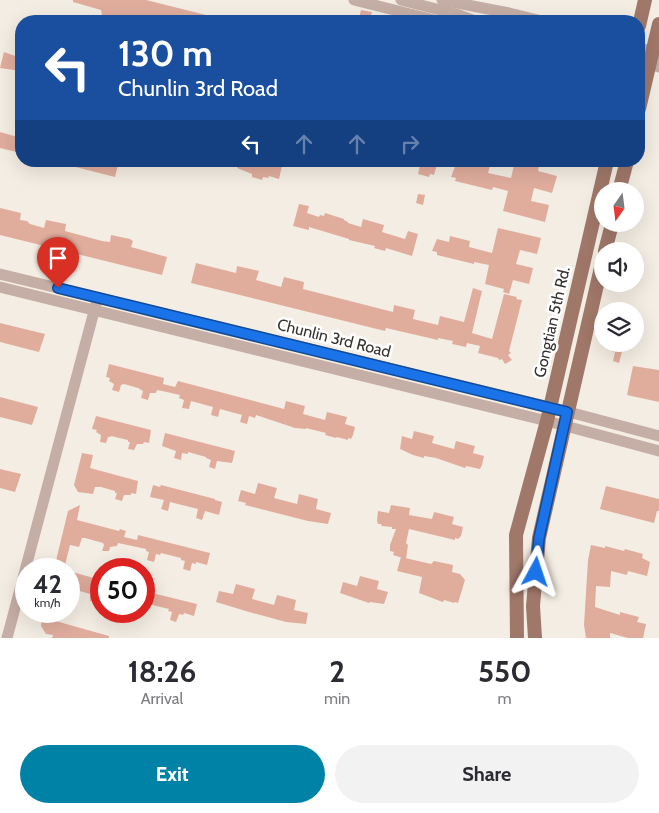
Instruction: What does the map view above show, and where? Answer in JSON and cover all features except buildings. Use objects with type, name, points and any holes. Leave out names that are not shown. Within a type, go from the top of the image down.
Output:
[{"type":"main road","points":[[642,15],[645,0]]},
{"type":"main road","points":[[645,87],[659,24]]},
{"type":"main road","name":"Gongtian 5th Rd.","points":[[517,638],[516,535],[547,421],[606,167]]},
{"type":"main road","points":[[622,182],[625,167]]},
{"type":"main road","points":[[535,638],[533,606],[539,538],[595,292]]},
{"type":"street","points":[[354,0],[414,15]]},
{"type":"street","points":[[401,0],[459,15]]},
{"type":"street","points":[[442,0],[517,15]]},
{"type":"street","points":[[474,0],[509,13]]},
{"type":"street","name":"Chunlin 3rd Road","points":[[0,274],[96,304],[659,451]]},
{"type":"street","name":"Chunlin 3rd Road","points":[[0,287],[96,304],[550,407],[659,436]]},
{"type":"street","points":[[7,638],[96,304]]},
{"type":"route","points":[[58,288],[567,412],[539,538],[536,572]]}]
